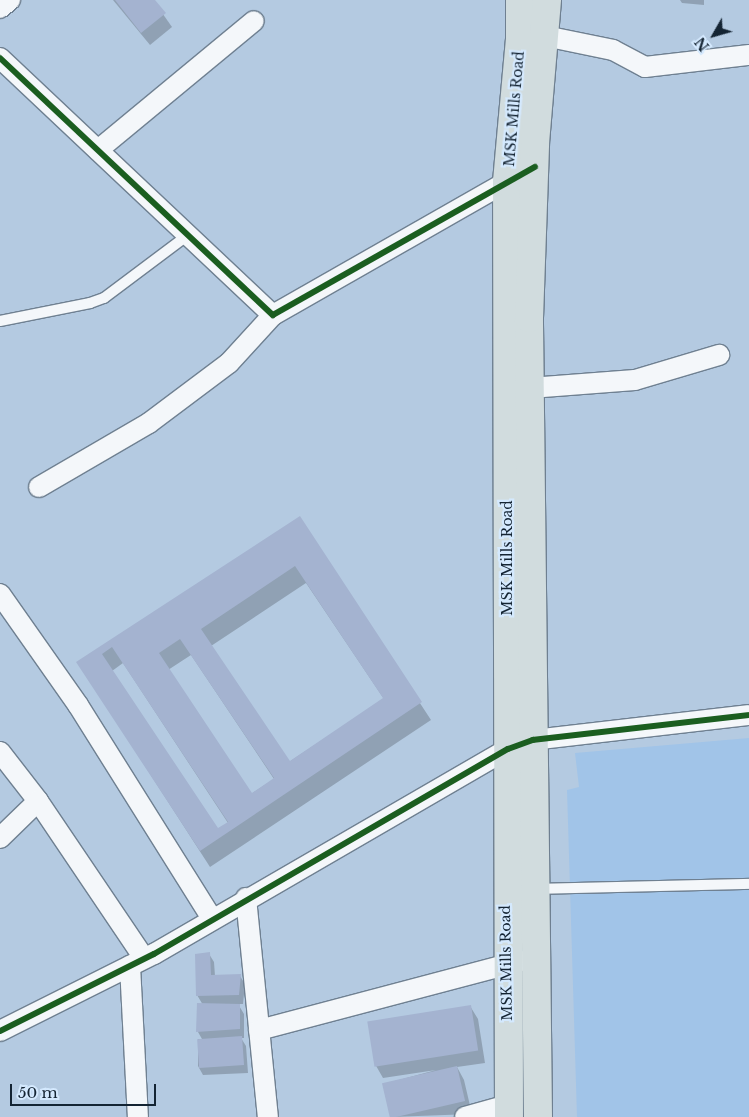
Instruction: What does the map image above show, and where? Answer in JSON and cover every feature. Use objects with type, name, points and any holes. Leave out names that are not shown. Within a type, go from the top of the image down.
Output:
[{"type":"main road","name":"MSK Mills Road","points":[[520,0],[520,39],[507,182],[521,744],[535,889],[538,1117]]},
{"type":"main road","name":"MSK Mills Road","points":[[509,1111],[506,964],[521,744],[535,167],[546,0]]},
{"type":"street","points":[[0,8],[10,0]]},
{"type":"street","points":[[98,150],[254,21]]},
{"type":"street","points":[[545,36],[613,50],[645,67],[749,55]]},
{"type":"street","points":[[0,58],[273,314]]},
{"type":"street","points":[[39,487],[132,436],[165,412],[229,363],[273,314],[535,167]]},
{"type":"street","points":[[530,388],[636,380],[719,354]]},
{"type":"street","points":[[0,594],[78,705],[212,919]]},
{"type":"street","points":[[0,1031],[137,962],[246,898],[521,744],[749,715]]},
{"type":"street","points":[[0,752],[38,801],[137,962],[138,1117]]},
{"type":"street","points":[[0,838],[38,801]]},
{"type":"street","points":[[246,898],[268,1117]]},
{"type":"street","points":[[259,1030],[536,957]]},
{"type":"street","points":[[465,1117],[509,1111]]},
{"type":"lane","points":[[0,321],[90,303],[104,298],[188,235]]},
{"type":"lane","points":[[535,889],[749,884]]},
{"type":"shaded area","points":[[749,738],[749,1117],[577,1117],[567,790],[579,787],[575,753]]},
{"type":"building","points":[[115,0],[155,0],[166,13],[141,33]]},
{"type":"building","points":[[300,516],[422,702],[200,851],[76,662]],"holes":[[[295,566],[383,698],[290,761],[201,629]],[[180,639],[274,778],[252,793],[159,653]],[[112,647],[228,822],[218,828],[102,654]]]},
{"type":"building","points":[[210,952],[211,975],[241,974],[239,995],[196,996],[195,954]]},
{"type":"building","points":[[197,1003],[240,1004],[240,1029],[196,1032]]},
{"type":"building","points":[[471,1005],[478,1050],[374,1067],[367,1021]]},
{"type":"building","points":[[242,1036],[244,1065],[199,1068],[197,1039]]},
{"type":"building","points":[[457,1066],[465,1101],[390,1117],[382,1083]]},
{"type":"cycle path","points":[[0,58],[273,315],[535,167]]},
{"type":"cycle path","points":[[0,1031],[154,954],[508,749],[533,740],[749,715]]}]
